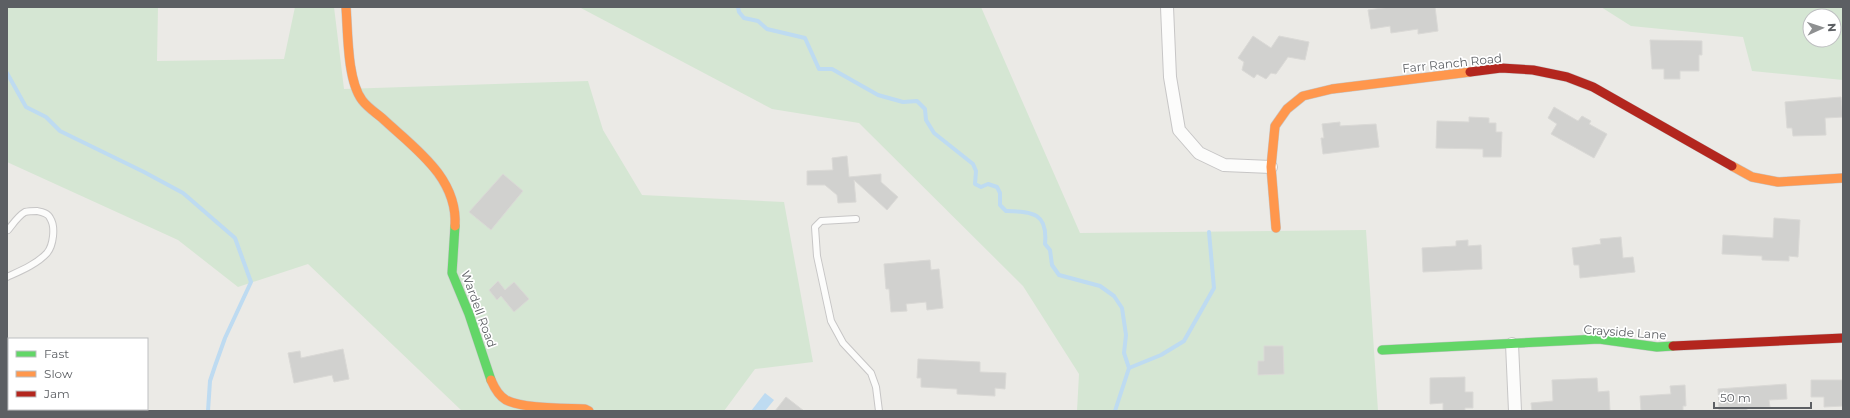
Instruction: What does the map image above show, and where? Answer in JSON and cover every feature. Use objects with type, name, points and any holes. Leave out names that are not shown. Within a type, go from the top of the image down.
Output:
[{"type":"street","name":"Wardell Road","points":[[346,7],[353,82],[362,100],[428,160],[442,177],[449,191],[453,205],[455,222],[452,272],[455,283],[469,314],[492,382],[498,393],[506,400],[524,404],[586,409],[589,411]]},
{"type":"street","points":[[1167,7],[1170,78],[1179,130],[1199,154],[1224,165],[1271,166]]},
{"type":"street","name":"Farr Ranch Road","points":[[1276,228],[1271,166],[1275,126],[1287,109],[1303,96],[1332,89],[1501,68],[1533,70],[1567,77],[1593,87],[1752,177],[1778,182],[1843,178]]},
{"type":"street","name":"Crayside Lane","points":[[1382,350],[1599,339],[1657,347],[1843,338]]},
{"type":"street","points":[[1512,344],[1515,411]]},
{"type":"lane","points":[[7,277],[22,270],[46,254],[51,246],[53,230],[51,218],[44,212],[35,211],[26,212],[21,215],[8,230]]},
{"type":"lane","points":[[856,219],[821,220],[815,227],[817,256],[831,321],[843,343],[871,373],[876,387],[879,411]]},
{"type":"green space","points":[[7,7],[158,7],[157,61],[284,59],[295,7],[334,7],[344,89],[588,81],[603,130],[642,195],[784,202],[813,362],[755,369],[724,411],[462,411],[308,264],[238,287],[178,240],[7,162]]},
{"type":"green space","points":[[579,7],[981,7],[1080,233],[1366,230],[1378,411],[1077,411],[1079,374],[1023,286],[859,123],[772,109]]},
{"type":"green space","points":[[1601,7],[1843,7],[1843,80],[1752,71],[1743,37],[1631,26]]},
{"type":"water","points":[[765,393],[774,400],[765,411],[751,411]]},
{"type":"building","points":[[1390,7],[1435,7],[1438,31],[1418,34],[1418,29],[1391,33],[1390,26],[1371,29],[1368,10]]},
{"type":"building","points":[[1253,36],[1271,48],[1279,36],[1309,42],[1305,60],[1288,57],[1276,74],[1271,73],[1266,79],[1257,74],[1254,78],[1242,70],[1244,62],[1238,58]]},
{"type":"building","points":[[1650,40],[1702,41],[1702,55],[1699,55],[1699,71],[1680,71],[1680,79],[1664,79],[1664,69],[1652,69]]},
{"type":"building","points":[[1841,97],[1843,117],[1825,118],[1826,135],[1793,136],[1792,128],[1787,128],[1785,102]]},
{"type":"building","points":[[1554,107],[1578,121],[1582,116],[1591,121],[1589,124],[1607,134],[1594,158],[1551,134],[1557,124],[1548,118]]},
{"type":"building","points":[[1469,117],[1489,118],[1489,123],[1496,123],[1496,132],[1502,132],[1501,157],[1483,157],[1483,149],[1436,148],[1437,121],[1469,122]]},
{"type":"building","points":[[1340,122],[1340,126],[1376,124],[1379,147],[1323,154],[1321,138],[1324,138],[1322,124]]},
{"type":"building","points":[[847,156],[849,177],[881,174],[881,182],[898,197],[887,210],[854,180],[856,202],[838,203],[837,195],[825,185],[807,185],[807,171],[833,170],[832,158]]},
{"type":"building","points":[[503,174],[523,191],[491,230],[469,212]]},
{"type":"building","points":[[1774,218],[1800,220],[1798,257],[1789,256],[1789,261],[1762,260],[1762,256],[1722,254],[1723,235],[1773,238]]},
{"type":"building","points":[[1621,237],[1623,258],[1633,257],[1635,272],[1580,278],[1579,265],[1574,265],[1572,248],[1601,244],[1600,239]]},
{"type":"building","points":[[1468,240],[1468,246],[1481,245],[1482,269],[1423,272],[1422,248],[1456,246],[1456,241]]},
{"type":"building","points":[[930,260],[931,270],[939,269],[943,308],[927,310],[926,302],[906,304],[907,311],[891,312],[889,289],[886,289],[884,264]]},
{"type":"building","points":[[498,281],[505,290],[514,282],[529,299],[514,312],[501,296],[497,300],[489,290]]},
{"type":"building","points":[[1264,346],[1283,346],[1284,374],[1258,375],[1258,361],[1264,361]]},
{"type":"building","points":[[343,349],[349,379],[334,382],[332,375],[294,383],[288,353],[300,351],[301,358]]},
{"type":"building","points":[[918,359],[980,362],[980,372],[1006,373],[1005,389],[995,388],[995,396],[957,394],[957,389],[921,387],[921,378],[917,378]]},
{"type":"building","points":[[1465,377],[1465,392],[1473,392],[1473,408],[1465,408],[1465,411],[1443,411],[1443,403],[1430,404],[1430,378]]},
{"type":"building","points":[[1597,378],[1598,392],[1609,391],[1610,411],[1532,411],[1531,403],[1553,401],[1552,380]]},
{"type":"building","points":[[1811,380],[1843,380],[1843,406],[1824,407],[1824,397],[1811,397]]},
{"type":"building","points":[[1786,384],[1787,399],[1769,400],[1770,407],[1747,408],[1747,411],[1719,410],[1718,389]]},
{"type":"building","points":[[1685,385],[1686,406],[1683,406],[1683,411],[1641,411],[1640,396],[1671,394],[1670,386]]},
{"type":"building","points":[[786,397],[804,411],[775,411]]},
{"type":"waterway","points":[[738,7],[739,12],[744,18],[758,21],[767,29],[805,38],[819,69],[832,69],[878,95],[903,102],[917,101],[925,109],[926,120],[934,133],[973,164],[976,171],[975,184],[981,187],[988,184],[997,187],[1000,193],[1000,205],[1006,211],[1031,213],[1041,220],[1044,225],[1045,244],[1050,250],[1052,265],[1059,275],[1100,286],[1114,296],[1122,308],[1126,335],[1124,353],[1129,368],[1115,411]]},
{"type":"waterway","points":[[7,73],[26,107],[46,117],[60,131],[183,193],[235,238],[251,282],[225,338],[215,366],[210,381],[208,411]]},
{"type":"waterway","points":[[1129,368],[1161,355],[1184,341],[1214,288],[1209,232]]},
{"type":"traffic: fast","points":[[455,226],[452,273],[469,314],[491,380]]},
{"type":"traffic: fast","points":[[1382,350],[1599,339],[1657,347],[1673,346]]},
{"type":"traffic: slow","points":[[346,7],[349,55],[353,81],[357,91],[366,105],[420,152],[442,178],[454,209],[455,226]]},
{"type":"traffic: slow","points":[[1276,228],[1271,167],[1275,126],[1287,109],[1303,96],[1332,89],[1470,72]]},
{"type":"traffic: slow","points":[[1732,166],[1752,177],[1778,182],[1843,178]]},
{"type":"traffic: slow","points":[[491,380],[501,396],[514,403],[544,408],[585,409],[589,411]]},
{"type":"traffic: jam","points":[[1470,72],[1501,68],[1533,70],[1567,77],[1593,87],[1732,166]]},
{"type":"traffic: jam","points":[[1673,346],[1843,338]]}]
